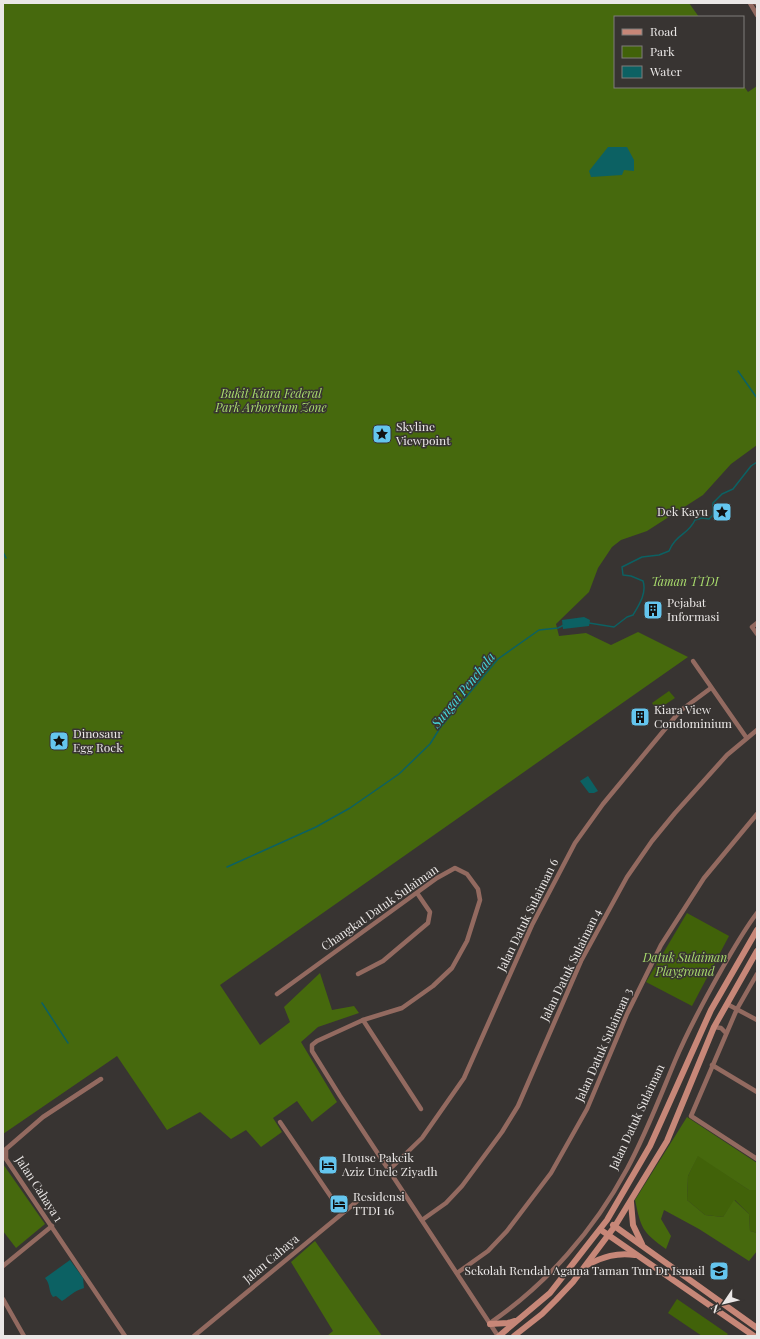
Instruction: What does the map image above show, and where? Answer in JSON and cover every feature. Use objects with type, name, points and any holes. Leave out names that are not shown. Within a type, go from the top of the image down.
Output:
[{"type":"main road","name":"Jalan Datuk Sulaiman","points":[[498,1336],[550,1293],[601,1230],[650,1146],[711,1010],[757,930]]},
{"type":"main road","points":[[514,1336],[542,1314],[573,1282],[615,1226],[667,1141],[714,1026],[757,950]]},
{"type":"main road","points":[[650,1146],[660,1149],[667,1141]]},
{"type":"main road","points":[[631,1200],[633,1224],[643,1246]]},
{"type":"main road","points":[[607,1220],[757,1328]]},
{"type":"main road","points":[[601,1230],[754,1336]]},
{"type":"main road","points":[[586,1265],[610,1255],[622,1253],[637,1255]]},
{"type":"main road","points":[[490,1324],[508,1323],[520,1319]]},
{"type":"street","points":[[750,3],[757,15]]},
{"type":"street","points":[[757,623],[752,627],[757,634]]},
{"type":"street","points":[[692,661],[746,738]]},
{"type":"street","name":"Jalan Datuk Sulaiman 6","points":[[389,1170],[422,1138],[464,1078],[532,925],[575,843],[603,804],[680,711],[711,688]]},
{"type":"street","name":"Jalan Datuk Sulaiman 4","points":[[422,1220],[446,1203],[462,1186],[502,1132],[518,1106],[581,961],[627,877],[652,841],[675,813],[727,755],[757,730]]},
{"type":"street","name":"Jalan Datuk Sulaiman 3","points":[[457,1273],[488,1251],[507,1231],[551,1173],[586,1109],[627,1014],[661,945],[704,878],[757,814]]},
{"type":"street","name":"Changkat Datuk Sulaiman","points":[[277,994],[417,893],[455,868],[467,874],[478,889],[480,900],[467,941],[452,968],[433,986],[402,1008],[363,1020],[312,1045],[312,1051],[389,1170]]},
{"type":"street","points":[[358,974],[383,961],[428,923],[430,912],[417,893]]},
{"type":"street","name":"Jalan Datuk Sulaiman","points":[[490,1324],[523,1300],[554,1269],[604,1206],[627,1169],[643,1136],[700,1006],[746,927],[757,913]]},
{"type":"street","points":[[757,974],[737,1009],[691,1116],[757,1159]]},
{"type":"street","points":[[727,1004],[757,1020]]},
{"type":"street","points":[[363,1020],[421,1109]]},
{"type":"street","points":[[714,1026],[721,1028],[726,1033]]},
{"type":"street","points":[[712,1065],[757,1092]]},
{"type":"street","name":"Jalan Cahaya 1","points":[[100,1079],[43,1117],[6,1149],[6,1159],[125,1336]]},
{"type":"street","points":[[280,1122],[342,1213]]},
{"type":"street","points":[[389,1170],[498,1336]]},
{"type":"street","name":"Jalan Cahaya","points":[[194,1336],[361,1198]]},
{"type":"street","points":[[3,1266],[52,1226]]},
{"type":"street","points":[[3,1299],[24,1336]]},
{"type":"green space","name":"Bukit Kiara Federal Park Arboretum Zone","points":[[3,3],[689,3],[698,16],[614,16],[614,88],[744,88],[744,86],[748,92],[757,86],[757,445],[731,464],[703,495],[647,531],[621,540],[612,547],[598,568],[589,592],[556,624],[559,636],[586,633],[611,645],[638,632],[688,657],[220,985],[260,1045],[290,1022],[284,1007],[320,973],[332,1010],[354,1006],[359,1013],[318,1027],[301,1042],[337,1102],[312,1122],[297,1101],[273,1118],[282,1132],[261,1147],[246,1130],[231,1139],[200,1112],[167,1130],[117,1056],[3,1134]]},
{"type":"green space","points":[[669,691],[675,698],[657,710],[652,703]]},
{"type":"green space","name":"Datuk Sulaiman Playground","points":[[687,913],[729,936],[692,1006],[646,982]]},
{"type":"green space","points":[[687,1117],[757,1163],[757,1190],[749,1190],[698,1156],[688,1176],[687,1200],[705,1215],[723,1217],[734,1200],[749,1214],[750,1231],[757,1233],[757,1251],[749,1261],[699,1229],[664,1210],[661,1219],[671,1236],[666,1249],[647,1233],[641,1223],[635,1200]]},
{"type":"green space","points":[[698,1155],[749,1190],[757,1190],[757,1233],[750,1231],[749,1214],[735,1200],[723,1217],[705,1215],[687,1200],[688,1176]]},
{"type":"green space","points":[[3,1164],[45,1224],[16,1248],[3,1231]]},
{"type":"green space","points":[[315,1241],[382,1336],[327,1336],[333,1331],[291,1262]]},
{"type":"green space","points":[[677,1299],[728,1334],[726,1336],[702,1336],[668,1313]]},
{"type":"water","points":[[608,147],[627,147],[634,160],[634,171],[624,170],[622,175],[591,177],[589,171]]},
{"type":"water","points":[[584,617],[590,620],[589,626],[563,629],[562,620]]},
{"type":"water","points":[[588,776],[598,791],[594,793],[589,793],[580,781]]},
{"type":"water","points":[[70,1260],[83,1278],[84,1288],[62,1301],[56,1296],[53,1297],[45,1278]]},
{"type":"waterway","points":[[738,371],[757,398]]},
{"type":"waterway","name":"Sungai Penchala","points":[[589,623],[614,627],[627,617],[633,615],[640,603],[644,585],[643,581],[631,576],[623,575],[622,567],[642,557],[659,555],[669,551],[675,541],[689,529],[695,520],[702,518],[709,519],[713,515],[713,503],[722,494],[733,489],[751,466],[757,462]]},
{"type":"waterway","points":[[3,552],[6,558]]},
{"type":"waterway","name":"Sungai Penchala","points":[[227,867],[316,827],[350,808],[399,774],[430,744],[440,728],[498,659],[539,630],[558,628],[564,625]]},
{"type":"waterway","points":[[42,1003],[68,1043]]},
{"type":"place","name":"Skyline Viewpoint","points":[[382,434]]},
{"type":"place","name":"Dek Kayu","points":[[722,512]]},
{"type":"place","name":"Pejabat Informasi","points":[[653,610]]},
{"type":"place","name":"Kiara View Condominium","points":[[640,717]]},
{"type":"place","name":"Dinosaur Egg Rock","points":[[59,741]]},
{"type":"place","name":"House Pakcik Aziz Uncle Ziyadh","points":[[328,1165]]},
{"type":"place","name":"Residensi TTDI 16","points":[[339,1204]]},
{"type":"place","name":"Sekolah Rendah Agama Taman Tun Dr Ismail","points":[[719,1271]]},
{"type":"park label","name":"Taman TTDI","points":[[685,582]]}]
